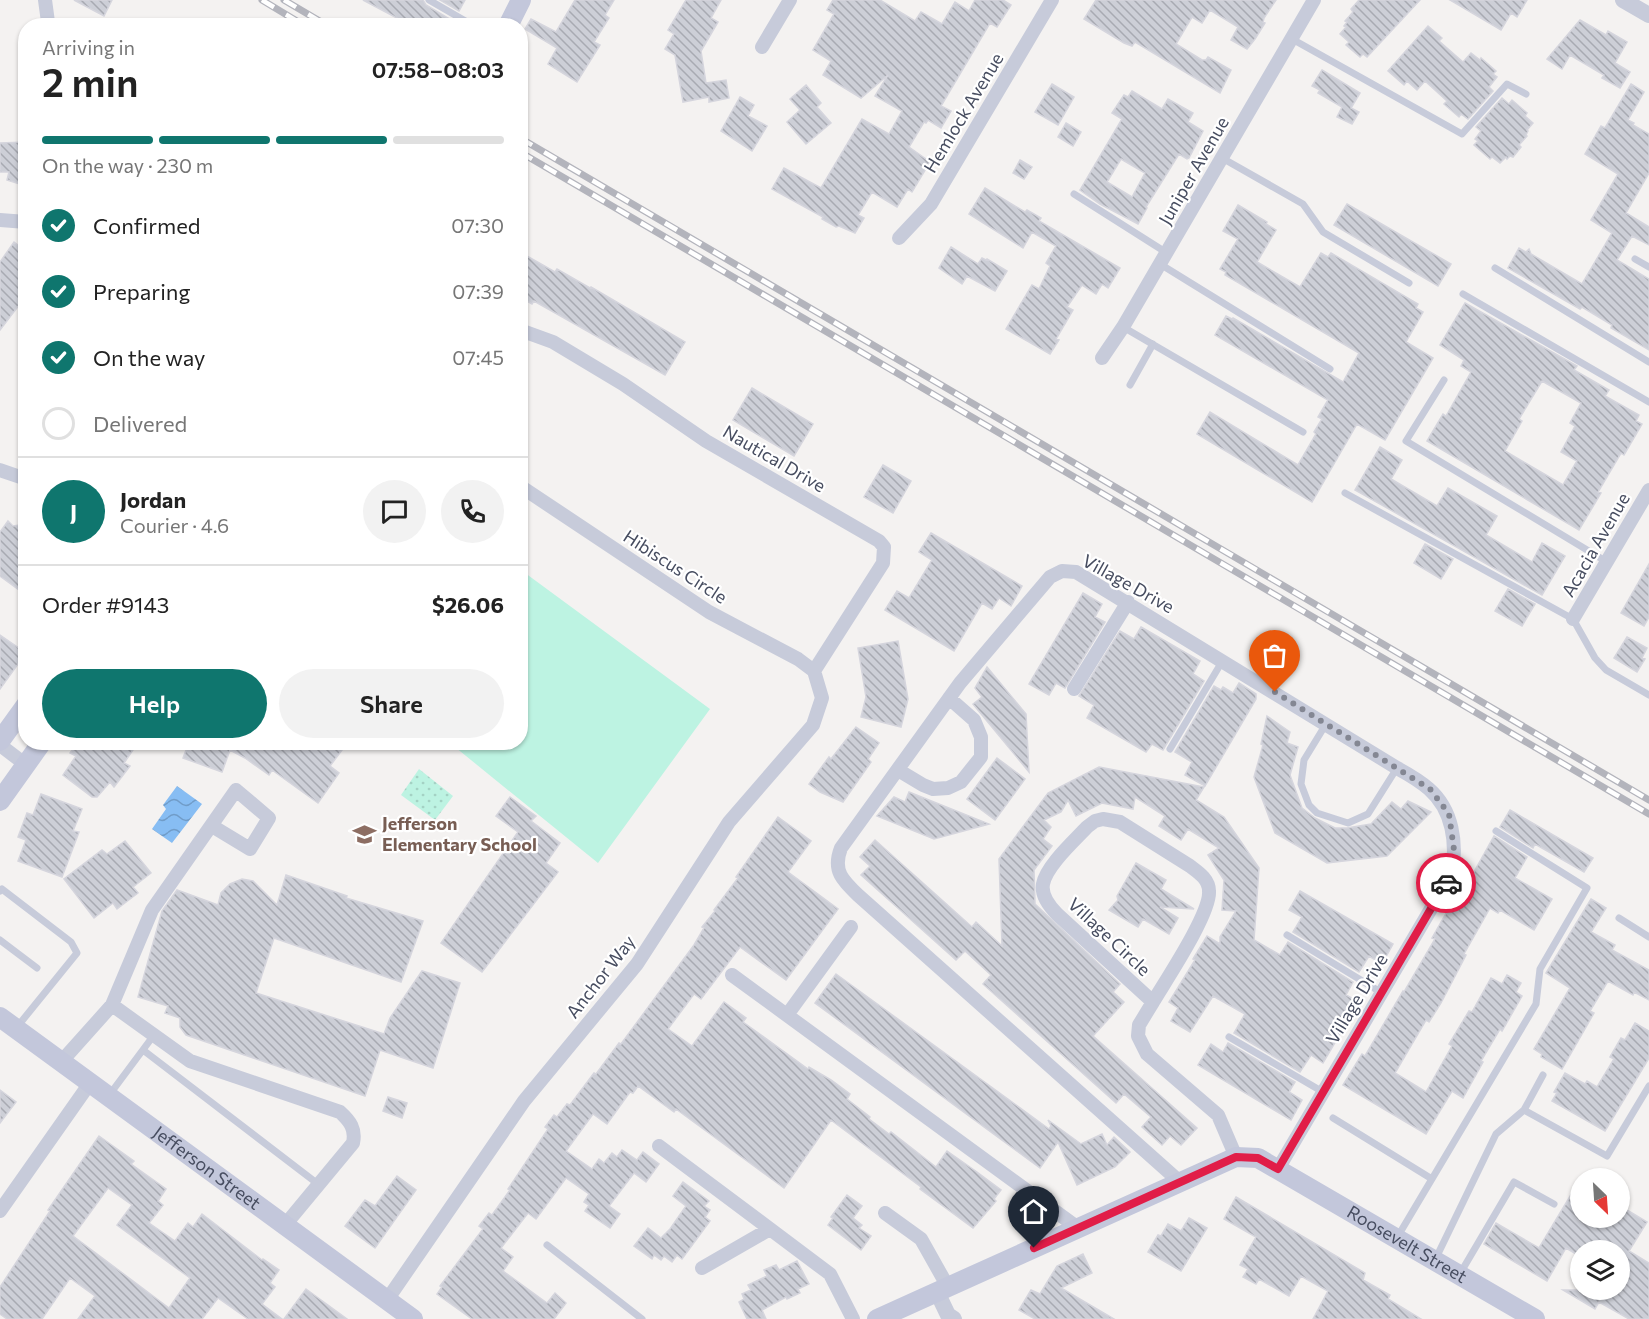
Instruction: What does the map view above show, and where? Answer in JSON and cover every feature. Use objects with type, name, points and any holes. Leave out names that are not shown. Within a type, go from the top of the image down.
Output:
[{"type":"main road","points":[[512,18],[521,0]]},
{"type":"main road","points":[[0,743],[18,717]]},
{"type":"main road","points":[[0,801],[36,750]]},
{"type":"main road","name":"Jefferson Street","points":[[8,1023],[413,1319]]},
{"type":"main road","points":[[877,1319],[1236,1157]]},
{"type":"main road","name":"Roosevelt Street","points":[[1236,1157],[1258,1158],[1535,1319]]},
{"type":"street","points":[[45,0],[47,18]]},
{"type":"street","points":[[762,47],[790,0]]},
{"type":"street","name":"Hemlock Avenue","points":[[899,238],[931,204],[1052,0]]},
{"type":"street","name":"Juniper Avenue","points":[[1102,358],[1123,327],[1314,0]]},
{"type":"street","points":[[1626,1],[1649,15]]},
{"type":"street","points":[[0,220],[18,221]]},
{"type":"street","name":"Nautical Drive","points":[[528,333],[553,342],[623,384],[706,441],[879,541],[884,547],[883,563],[814,671]]},
{"type":"street","points":[[0,470],[18,475]]},
{"type":"street","name":"Acacia Avenue","points":[[1573,619],[1649,490]]},
{"type":"street","name":"Hibiscus Circle","points":[[528,491],[709,612],[798,659],[814,671]]},
{"type":"street","name":"Village Drive","points":[[1180,1182],[842,879],[837,860],[841,848],[949,698],[1050,577],[1062,572],[1076,572],[1326,723],[1430,789],[1449,814],[1455,857],[1452,873],[1278,1169]]},
{"type":"street","points":[[1074,689],[1128,602]]},
{"type":"street","name":"Anchor Way","points":[[387,1300],[524,1101],[637,964],[729,822],[813,725],[822,698],[814,671]]},
{"type":"street","points":[[898,770],[933,789],[948,788],[961,782],[981,757],[981,737],[974,720],[949,698]]},
{"type":"street","points":[[0,743],[25,764]]},
{"type":"street","name":"Village Circle","points":[[1153,1002],[1057,914],[1049,906],[1045,896],[1042,885],[1048,871],[1087,826],[1095,821],[1103,819],[1120,822],[1195,870],[1206,882],[1209,890],[1205,913],[1153,1002],[1139,1025],[1138,1036],[1147,1054],[1218,1115],[1236,1157]]},
{"type":"street","points":[[62,1062],[112,1005],[152,909],[195,846],[212,826]]},
{"type":"street","points":[[786,1015],[851,927]]},
{"type":"street","points":[[732,975],[1078,1228]]},
{"type":"street","points":[[112,1005],[190,1061],[339,1112],[349,1120],[355,1134],[353,1143],[285,1225]]},
{"type":"street","points":[[0,1211],[90,1083]]},
{"type":"street","points":[[659,1146],[831,1274],[853,1319]]},
{"type":"street","points":[[885,1213],[921,1239],[942,1290],[948,1315],[954,1319]]},
{"type":"street","points":[[702,1268],[770,1229]]},
{"type":"lane","points":[[429,0],[460,18]]},
{"type":"lane","points":[[1292,39],[1462,134],[1507,84],[1526,94]]},
{"type":"lane","points":[[1222,158],[1304,204],[1323,232],[1409,283]]},
{"type":"lane","points":[[1074,194],[1163,259],[1330,369]]},
{"type":"lane","points":[[1635,259],[1649,267]]},
{"type":"lane","points":[[1495,268],[1649,362]]},
{"type":"lane","points":[[1463,294],[1649,402]]},
{"type":"lane","points":[[1123,327],[1304,432]]},
{"type":"lane","points":[[1130,385],[1153,344]]},
{"type":"lane","points":[[1444,380],[1406,441],[1607,562]]},
{"type":"lane","points":[[1345,493],[1573,619],[1595,658],[1606,670],[1649,695]]},
{"type":"lane","points":[[1170,749],[1223,660]]},
{"type":"lane","points":[[1326,723],[1304,760],[1301,783],[1309,805],[1317,813],[1348,823],[1368,814],[1397,768]]},
{"type":"lane","points":[[1396,1238],[1536,1004],[1540,969],[1587,888],[1496,831]]},
{"type":"lane","points":[[0,891],[2,889],[71,942],[77,953],[8,1023]]},
{"type":"lane","points":[[1619,918],[1649,937]]},
{"type":"lane","points":[[1287,935],[1382,993]]},
{"type":"lane","points":[[0,940],[37,968]]},
{"type":"lane","points":[[108,1096],[154,1035]]},
{"type":"lane","points":[[1229,1037],[1323,1092]]},
{"type":"lane","points":[[143,1050],[318,1184]]},
{"type":"lane","points":[[1435,1261],[1496,1134],[1524,1110],[1543,1075]]},
{"type":"lane","points":[[1524,1110],[1607,1156],[1649,1086]]},
{"type":"lane","points":[[1333,1118],[1432,1179]]},
{"type":"lane","points":[[1459,1275],[1514,1182],[1554,1204]]},
{"type":"lane","points":[[547,1245],[642,1319]]},
{"type":"green space","points":[[528,575],[710,709],[598,863],[459,750],[528,750]]},
{"type":"green space","points":[[419,769],[453,796],[435,820],[401,795]]},
{"type":"water","points":[[177,786],[202,804],[172,843],[152,829],[166,809],[163,805]]},
{"type":"building","points":[[74,0],[112,0],[104,16]]},
{"type":"building","points":[[363,0],[423,0],[426,5],[448,18],[397,18]]},
{"type":"building","points":[[440,0],[465,0],[459,11]]},
{"type":"building","points":[[575,0],[614,0],[605,15],[609,18],[594,42],[600,45],[577,82],[548,64],[557,48],[528,31],[528,24],[531,19],[556,32]]},
{"type":"building","points":[[686,0],[721,0],[711,18],[718,22],[701,51],[706,83],[726,80],[729,98],[709,102],[709,97],[683,102],[675,55],[665,49],[674,34],[668,30]]},
{"type":"building","points":[[833,0],[880,0],[915,21],[921,12],[942,24],[955,2],[969,11],[975,0],[1003,0],[1011,5],[997,27],[990,23],[941,106],[951,111],[941,128],[928,120],[924,122],[909,147],[930,162],[912,192],[908,189],[897,207],[872,192],[858,215],[864,218],[855,233],[839,226],[836,227],[822,219],[823,217],[772,189],[784,168],[821,188],[862,119],[889,134],[902,111],[875,96],[888,75],[861,98],[823,75],[831,61],[813,50],[834,14],[827,10]]},
{"type":"building","points":[[1096,0],[1276,0],[1264,18],[1265,23],[1247,49],[1231,40],[1238,27],[1210,10],[1202,23],[1192,17],[1176,44],[1202,60],[1208,57],[1231,70],[1220,93],[1135,42],[1132,46],[1124,43],[1084,19]]},
{"type":"building","points":[[1359,0],[1420,0],[1367,57],[1363,54],[1360,57],[1346,45],[1349,42],[1340,34],[1346,27],[1344,26],[1347,22],[1345,21],[1353,12],[1351,9]]},
{"type":"building","points":[[1450,0],[1527,0],[1517,17],[1511,13],[1501,30]]},
{"type":"building","points":[[1580,20],[1606,35],[1608,31],[1627,42],[1615,63],[1630,72],[1620,88],[1602,78],[1604,75],[1570,55],[1562,69],[1547,59]]},
{"type":"building","points":[[1428,26],[1442,38],[1439,41],[1463,62],[1471,53],[1496,71],[1493,74],[1497,77],[1489,87],[1493,91],[1468,119],[1461,114],[1459,117],[1444,104],[1447,101],[1425,81],[1417,90],[1407,81],[1404,85],[1388,71]]},
{"type":"building","points":[[1322,70],[1360,93],[1351,108],[1359,112],[1352,124],[1337,117],[1342,107],[1318,93],[1320,90],[1312,86]]},
{"type":"building","points":[[1052,84],[1074,97],[1058,125],[1035,112]]},
{"type":"building","points":[[1631,84],[1644,92],[1628,120],[1649,134],[1649,173],[1626,213],[1649,227],[1649,245],[1632,236],[1617,260],[1649,279],[1649,350],[1611,328],[1612,325],[1582,307],[1580,309],[1508,268],[1519,248],[1526,252],[1529,249],[1531,254],[1582,284],[1612,233],[1591,220],[1618,174],[1585,154],[1601,126],[1605,128]]},
{"type":"building","points":[[806,85],[821,103],[817,107],[831,123],[806,144],[787,122],[800,110],[790,99]]},
{"type":"building","points":[[1132,91],[1162,109],[1168,99],[1193,113],[1188,122],[1203,131],[1189,158],[1179,154],[1138,224],[1100,204],[1080,190],[1122,119],[1112,113],[1124,95],[1128,97]],"holes":[[[1121,159],[1145,173],[1132,197],[1107,182]]]},
{"type":"building","points":[[740,97],[754,105],[748,116],[767,126],[752,151],[721,131]]},
{"type":"building","points":[[1502,98],[1509,104],[1512,100],[1527,113],[1525,116],[1533,123],[1527,130],[1527,136],[1519,145],[1521,147],[1513,157],[1510,156],[1507,159],[1506,157],[1500,163],[1492,157],[1490,159],[1474,145],[1481,131],[1476,127]]},
{"type":"building","points":[[1066,123],[1081,132],[1073,146],[1058,137]]},
{"type":"building","points":[[18,142],[18,183],[7,180],[9,172],[0,172],[0,143]]},
{"type":"building","points":[[1020,160],[1032,167],[1024,179],[1013,173]]},
{"type":"building","points":[[985,188],[1025,212],[1027,210],[1041,218],[1039,221],[1120,268],[1108,288],[1102,284],[1096,294],[1082,285],[1067,307],[1073,310],[1050,354],[1006,329],[1032,285],[1039,289],[1050,266],[1046,263],[1056,246],[1032,232],[1023,248],[969,214]]},
{"type":"building","points":[[1347,204],[1451,264],[1438,286],[1334,225]]},
{"type":"building","points":[[1238,205],[1276,230],[1257,262],[1300,287],[1321,253],[1328,257],[1331,253],[1418,304],[1416,308],[1423,312],[1406,342],[1433,358],[1385,440],[1357,424],[1312,502],[1197,434],[1210,412],[1298,465],[1316,434],[1314,432],[1322,419],[1318,417],[1328,400],[1215,335],[1226,316],[1343,382],[1359,353],[1225,275],[1226,272],[1220,269],[1238,239],[1223,231]]},
{"type":"building","points":[[14,242],[18,245],[18,306],[0,330],[0,262]]},
{"type":"building","points":[[951,247],[978,264],[982,258],[987,259],[1007,271],[995,291],[967,276],[962,284],[939,268]]},
{"type":"building","points":[[528,257],[555,272],[557,269],[591,287],[685,342],[665,375],[534,301],[532,304],[528,302]]},
{"type":"building","points":[[1465,303],[1577,366],[1574,370],[1609,390],[1605,396],[1639,415],[1636,421],[1642,424],[1624,455],[1621,453],[1579,530],[1427,441],[1443,414],[1446,416],[1471,372],[1461,366],[1464,360],[1440,345]],"holes":[[[1542,381],[1581,403],[1570,423],[1575,426],[1561,452],[1577,461],[1563,485],[1505,451],[1522,421],[1519,419]]]},
{"type":"building","points":[[752,388],[813,424],[794,456],[733,420]]},
{"type":"building","points":[[1380,447],[1402,460],[1391,479],[1437,506],[1448,488],[1497,516],[1486,535],[1532,562],[1542,543],[1565,556],[1542,595],[1355,490]]},
{"type":"building","points":[[883,465],[911,481],[893,513],[864,497]]},
{"type":"building","points":[[8,521],[13,526],[18,525],[18,589],[0,576],[0,532]]},
{"type":"building","points":[[931,533],[1022,586],[1011,606],[999,598],[992,609],[982,603],[954,651],[885,610],[897,591],[909,598],[932,560],[919,552]]},
{"type":"building","points":[[1425,544],[1453,559],[1441,579],[1414,563]]},
{"type":"building","points":[[1649,564],[1649,617],[1644,626],[1621,613]]},
{"type":"building","points":[[1508,589],[1535,604],[1522,626],[1495,611]]},
{"type":"building","points":[[1083,593],[1102,604],[1095,617],[1105,622],[1065,688],[1056,683],[1049,695],[1029,684]]},
{"type":"building","points":[[1141,627],[1200,661],[1193,674],[1204,681],[1163,750],[1152,744],[1146,752],[1087,718],[1094,705],[1079,696],[1120,631],[1134,639]]},
{"type":"building","points":[[0,635],[18,647],[18,664],[0,689]]},
{"type":"building","points":[[1627,637],[1647,648],[1642,658],[1645,659],[1637,672],[1614,658]]},
{"type":"building","points":[[898,641],[908,699],[901,727],[861,717],[866,697],[858,648]]},
{"type":"building","points":[[987,667],[1026,714],[1029,772],[973,704],[982,697],[975,688]]},
{"type":"building","points":[[1239,683],[1256,694],[1256,699],[1205,786],[1185,775],[1192,762],[1175,752],[1214,686],[1221,690],[1223,687],[1233,693]]},
{"type":"building","points":[[1267,716],[1290,732],[1287,743],[1298,747],[1290,775],[1302,808],[1315,818],[1335,828],[1371,824],[1392,802],[1401,809],[1408,801],[1431,812],[1387,856],[1327,863],[1275,833],[1254,777],[1263,745],[1261,744]]},
{"type":"building","points":[[856,727],[879,743],[868,759],[871,762],[843,802],[820,792],[809,784]]},
{"type":"building","points":[[72,750],[133,750],[124,763],[130,766],[114,787],[110,782],[97,797],[92,797],[63,775],[76,756],[70,753]]},
{"type":"building","points":[[186,750],[230,750],[222,772],[183,758]]},
{"type":"building","points":[[230,750],[342,750],[330,766],[339,773],[318,803],[272,770],[269,775]]},
{"type":"building","points":[[997,758],[1025,779],[995,820],[967,799]]},
{"type":"building","points":[[1099,767],[1204,787],[1196,800],[1224,817],[1259,868],[1254,940],[1280,955],[1288,942],[1353,982],[1346,995],[1359,1002],[1323,1063],[1311,1055],[1300,1072],[1234,1033],[1245,1014],[1213,996],[1190,1032],[1171,1021],[1178,1008],[1169,1002],[1195,960],[1193,959],[1207,936],[1220,944],[1220,937],[1236,911],[1222,910],[1224,880],[1208,855],[1219,848],[1188,829],[1181,840],[1159,826],[1165,816],[1135,797],[1133,809],[1102,803],[1076,816],[1068,800],[1061,812],[1044,820],[1051,827],[1043,839],[1052,846],[1034,870],[1035,904],[1120,984],[1113,992],[1124,1002],[1093,1036],[1197,1128],[1181,1145],[1170,1136],[1162,1145],[1142,1127],[1151,1117],[1124,1094],[1116,1103],[983,984],[991,975],[965,951],[956,960],[861,875],[870,866],[860,857],[875,840],[972,927],[976,922],[1002,946],[999,859],[1048,793]]},
{"type":"building","points":[[909,792],[989,824],[934,839],[877,816],[894,797],[905,802]]},
{"type":"building","points":[[41,794],[82,809],[73,831],[79,832],[62,877],[18,861],[26,840],[18,837],[27,813],[33,815]]},
{"type":"building","points":[[510,797],[536,816],[531,821],[560,843],[546,863],[558,872],[482,972],[441,943],[518,832],[496,816]]},
{"type":"building","points":[[1510,810],[1593,858],[1584,872],[1535,844],[1533,848],[1500,827]]},
{"type":"building","points":[[778,817],[811,841],[788,872],[838,909],[786,980],[740,947],[701,999],[694,994],[668,1029],[692,1046],[724,1002],[746,1018],[743,1022],[808,1069],[809,1067],[831,1080],[850,1094],[847,1099],[870,1117],[869,1119],[889,1134],[891,1132],[936,1167],[947,1151],[977,1172],[1001,1190],[994,1199],[996,1201],[973,1228],[831,1120],[784,1188],[676,1109],[674,1112],[638,1086],[633,1093],[630,1092],[607,1124],[593,1114],[566,1151],[592,1169],[599,1159],[604,1163],[612,1153],[617,1157],[622,1150],[637,1160],[643,1152],[659,1164],[646,1182],[634,1173],[609,1206],[620,1214],[610,1228],[585,1211],[589,1205],[584,1202],[589,1194],[566,1178],[536,1219],[528,1213],[501,1248],[513,1257],[503,1271],[547,1303],[555,1293],[566,1303],[554,1319],[472,1319],[437,1294],[442,1287],[440,1286],[483,1229],[479,1226],[489,1213],[492,1215],[510,1190],[508,1189],[548,1129],[545,1127],[554,1115],[557,1117],[567,1104],[570,1105],[619,1043],[621,1044],[694,945],[704,928],[702,927]]},
{"type":"building","points":[[1494,836],[1527,857],[1515,878],[1552,899],[1534,930],[1500,910],[1498,913],[1490,908],[1464,954],[1466,955],[1441,1003],[1429,1022],[1426,1020],[1395,1073],[1426,1092],[1452,1046],[1449,1044],[1469,1011],[1472,1012],[1491,978],[1502,984],[1507,975],[1521,983],[1516,992],[1522,996],[1481,1061],[1483,1062],[1463,1098],[1452,1091],[1426,1134],[1343,1085],[1362,1054],[1365,1056],[1404,992],[1435,939],[1432,938],[1441,922],[1452,903],[1456,904]]},
{"type":"building","points":[[125,841],[151,873],[133,887],[138,893],[117,909],[113,903],[94,918],[64,879],[102,850],[107,854]]},
{"type":"building","points":[[1136,863],[1166,880],[1161,889],[1194,909],[1160,907],[1178,918],[1169,934],[1143,919],[1138,927],[1109,910],[1118,900],[1117,896]]},
{"type":"building","points":[[286,875],[347,896],[346,898],[423,921],[401,982],[274,938],[256,993],[384,1034],[390,1018],[422,971],[460,983],[433,1068],[380,1050],[365,1096],[186,1035],[180,1027],[180,1018],[165,1013],[168,1006],[138,997],[162,911],[177,890],[218,905],[221,893],[230,884],[242,879],[253,881],[277,905]]},
{"type":"building","points":[[1300,891],[1393,944],[1382,964],[1369,956],[1359,972],[1293,932],[1302,917],[1289,910]]},
{"type":"building","points":[[1591,899],[1606,908],[1591,932],[1615,945],[1612,950],[1649,970],[1649,1000],[1634,992],[1633,995],[1608,981],[1590,1011],[1594,1013],[1562,1069],[1541,1057],[1542,1054],[1534,1049],[1570,988],[1546,973]]},
{"type":"building","points":[[836,974],[1049,1129],[1051,1126],[1048,1120],[1081,1144],[1102,1134],[1107,1145],[1114,1137],[1130,1152],[1115,1167],[1077,1185],[1058,1142],[1040,1168],[815,1003]]},
{"type":"building","points":[[1635,1023],[1649,1031],[1649,1058],[1605,1131],[1552,1101],[1557,1093],[1554,1092],[1565,1073],[1585,1084],[1587,1081],[1597,1087],[1614,1059],[1610,1057],[1621,1038],[1625,1040]]},
{"type":"building","points":[[1228,1043],[1295,1082],[1289,1092],[1302,1100],[1291,1120],[1198,1065],[1211,1044],[1223,1052]]},
{"type":"building","points":[[0,1090],[16,1102],[0,1123]]},
{"type":"building","points":[[388,1097],[407,1103],[402,1118],[383,1111]]},
{"type":"building","points":[[99,1136],[134,1161],[131,1164],[166,1189],[158,1201],[163,1205],[149,1223],[175,1241],[188,1223],[193,1227],[202,1214],[262,1260],[279,1270],[270,1283],[275,1287],[262,1304],[282,1319],[248,1319],[218,1298],[202,1319],[78,1319],[95,1296],[70,1278],[42,1319],[7,1319],[0,1314],[0,1287],[50,1211],[48,1210]],"holes":[[[108,1188],[132,1205],[117,1225],[190,1278],[169,1308],[73,1236]]]},
{"type":"building","points":[[397,1176],[416,1190],[375,1248],[345,1226],[365,1200],[375,1206]]},
{"type":"building","points":[[683,1182],[709,1201],[704,1206],[710,1210],[705,1217],[710,1221],[682,1259],[677,1255],[672,1262],[664,1256],[661,1260],[654,1255],[652,1259],[634,1246],[648,1228],[661,1238],[670,1229],[686,1206],[673,1196]]},
{"type":"building","points":[[847,1195],[862,1206],[853,1218],[862,1225],[859,1228],[871,1236],[861,1250],[828,1225]]},
{"type":"building","points":[[1570,1196],[1570,1228],[1630,1228],[1630,1212],[1647,1222],[1630,1249],[1630,1240],[1570,1240],[1570,1250],[1566,1248],[1547,1281],[1484,1244],[1496,1223],[1539,1248]]},
{"type":"building","points":[[1236,1197],[1365,1273],[1363,1280],[1390,1295],[1388,1299],[1421,1319],[1313,1319],[1328,1291],[1301,1276],[1289,1296],[1259,1279],[1256,1284],[1243,1277],[1248,1269],[1240,1265],[1256,1237],[1224,1219]]},
{"type":"building","points":[[1189,1218],[1207,1228],[1181,1271],[1148,1252],[1168,1224],[1181,1231]]},
{"type":"building","points":[[1630,1252],[1649,1263],[1649,1319],[1629,1319],[1599,1302],[1595,1309],[1580,1300],[1630,1300]]},
{"type":"building","points":[[1083,1254],[1092,1273],[1061,1288],[1114,1319],[1035,1319],[1019,1310],[1031,1290],[1040,1294],[1057,1266]]},
{"type":"building","points":[[797,1261],[809,1284],[798,1289],[800,1293],[787,1299],[786,1297],[762,1310],[766,1319],[747,1319],[739,1302],[744,1299],[742,1294],[751,1290],[748,1285],[767,1276],[764,1270],[776,1265],[779,1270]]},
{"type":"building","points":[[306,1289],[347,1319],[284,1319]]},
{"type":"railway","points":[[262,0],[292,18]]},
{"type":"railway","points":[[284,0],[314,18]]},
{"type":"railway","points":[[528,143],[1649,800]]},
{"type":"railway","points":[[528,157],[1649,814]]},
{"type":"way so far","points":[[1275,692],[1430,789],[1449,814],[1455,857],[1452,873],[1446,883]]},
{"type":"place","name":"Jefferson Elementary School","points":[[364,834]]},
{"type":"route","points":[[1034,1248],[1236,1157],[1258,1158],[1278,1169],[1446,883]]}]
